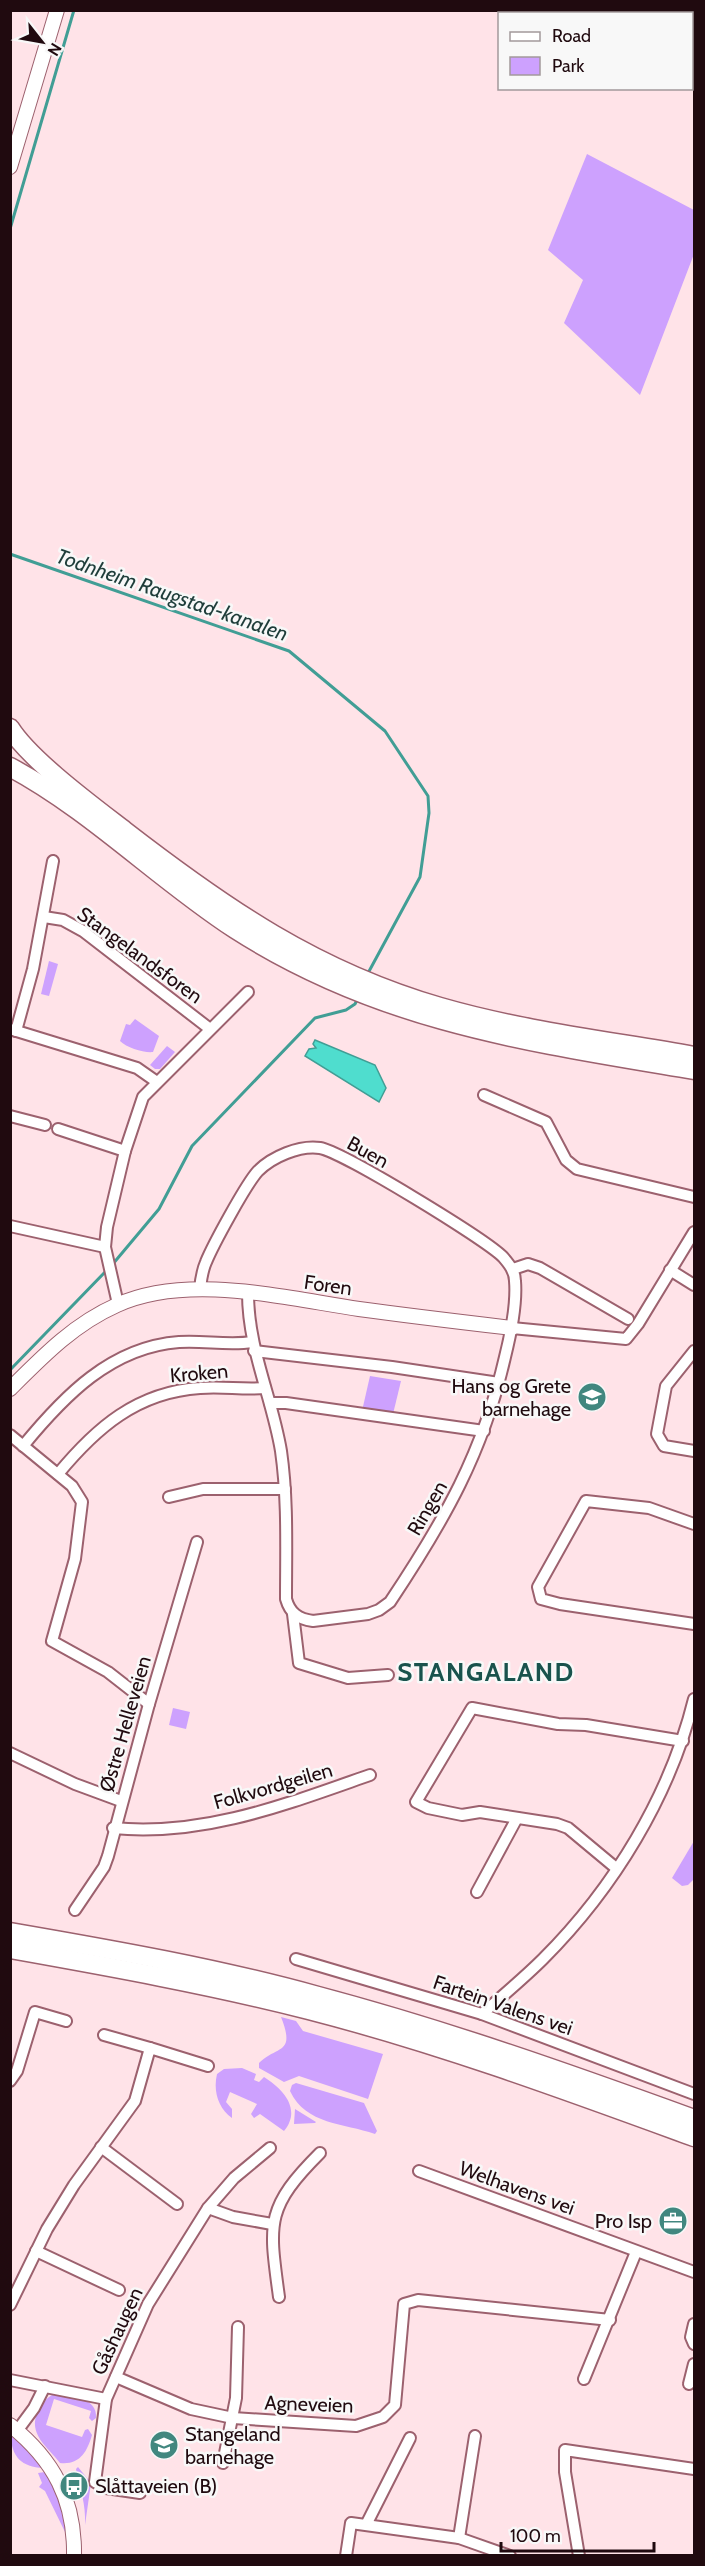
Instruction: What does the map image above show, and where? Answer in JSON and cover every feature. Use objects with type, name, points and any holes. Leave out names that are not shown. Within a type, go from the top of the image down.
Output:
[{"type":"highway","points":[[10,728],[23,745],[63,780],[183,876],[256,926],[331,973]]},
{"type":"highway","points":[[10,767],[76,810],[178,890],[281,957],[331,973],[472,1030],[694,1070]]},
{"type":"highway","points":[[399,1001],[694,1056]]},
{"type":"highway","points":[[10,1932],[151,1957],[317,1995],[427,2026],[694,2119]]},
{"type":"highway","points":[[10,1949],[148,1974],[310,2011],[423,2043],[694,2138]]},
{"type":"street","points":[[10,167],[57,10]]},
{"type":"street","name":"Stangelandsforen","points":[[53,861],[44,917],[13,1030],[137,1068],[157,1082]]},
{"type":"street","name":"Stangelandsforen","points":[[44,917],[63,920],[83,931],[210,1029]]},
{"type":"street","name":"Stangelandsforen","points":[[118,1304],[105,1247],[125,1150],[138,1106],[157,1082],[248,992]]},
{"type":"street","points":[[484,1095],[546,1122],[571,1166],[694,1197]]},
{"type":"street","points":[[10,1116],[45,1125]]},
{"type":"street","points":[[58,1129],[125,1150]]},
{"type":"street","name":"Buen","points":[[200,1288],[206,1261],[257,1172],[278,1157],[299,1150],[320,1148],[353,1163],[444,1218],[501,1256],[513,1269]]},
{"type":"street","points":[[10,1226],[105,1247]]},
{"type":"street","points":[[694,1232],[670,1270],[694,1285]]},
{"type":"street","points":[[512,1328],[515,1281],[513,1269],[528,1264],[540,1268],[628,1319]]},
{"type":"street","name":"Foren","points":[[10,1389],[68,1334],[118,1304],[146,1295],[200,1288],[512,1328],[626,1339],[670,1270]]},
{"type":"street","points":[[248,1293],[253,1347],[270,1403],[280,1450],[285,1489],[286,1599],[293,1614],[299,1663],[348,1678],[388,1676]]},
{"type":"street","name":"Ringen","points":[[293,1614],[304,1620],[313,1621],[368,1614],[390,1602],[438,1529],[466,1476],[484,1431],[499,1383],[512,1328]]},
{"type":"street","points":[[23,1446],[52,1411],[79,1385],[130,1353],[149,1346],[178,1342],[253,1347],[499,1383]]},
{"type":"street","points":[[694,1351],[666,1386],[657,1434],[664,1446],[694,1451]]},
{"type":"street","name":"Kroken","points":[[58,1474],[88,1438],[107,1422],[147,1399],[174,1390],[265,1388]]},
{"type":"street","points":[[270,1403],[377,1415],[484,1431]]},
{"type":"street","points":[[10,1435],[58,1474],[77,1492],[82,1502],[75,1560],[52,1641],[108,1672],[148,1704]]},
{"type":"street","points":[[169,1497],[203,1489],[285,1489]]},
{"type":"street","points":[[694,1524],[649,1508],[586,1501],[538,1587],[541,1599],[694,1624]]},
{"type":"street","name":"Østre Helleveien","points":[[75,1910],[104,1867],[148,1704],[197,1542]]},
{"type":"street","points":[[482,2014],[544,1958],[583,1913],[616,1868],[658,1800],[683,1741],[694,1699]]},
{"type":"street","points":[[616,1868],[568,1828],[480,1812],[462,1815],[428,1808],[416,1802],[472,1708],[558,1724],[586,1725],[683,1741]]},
{"type":"street","points":[[10,1753],[75,1784],[122,1801]]},
{"type":"street","name":"Folkvordgeilen","points":[[113,1828],[133,1830],[230,1821],[264,1812],[370,1775]]},
{"type":"street","points":[[477,1892],[517,1818]]},
{"type":"street","name":"Fartein Valens vei","points":[[296,1959],[482,2014],[694,2094]]},
{"type":"street","points":[[10,2081],[17,2071],[35,2012],[66,2021]]},
{"type":"street","points":[[104,2035],[208,2066]]},
{"type":"street","points":[[10,2306],[36,2251],[74,2185],[135,2101],[150,2048]]},
{"type":"street","points":[[101,2147],[177,2204]]},
{"type":"street","name":"Gåshaugen","points":[[140,2493],[106,2488],[94,2482],[106,2399],[148,2304],[208,2208],[234,2178],[270,2148]]},
{"type":"street","points":[[279,2297],[272,2224],[282,2199],[295,2178],[320,2153]]},
{"type":"street","name":"Welhavens vei","points":[[419,2171],[694,2272]]},
{"type":"street","points":[[208,2208],[233,2217],[272,2224]]},
{"type":"street","points":[[36,2251],[119,2290]]},
{"type":"street","points":[[584,2379],[636,2252]]},
{"type":"street","name":"Agneveien","points":[[116,2377],[191,2409],[233,2418],[356,2426],[383,2417],[392,2411],[397,2397],[404,2304],[418,2300],[610,2320]]},
{"type":"street","points":[[694,2324],[691,2337],[694,2344]]},
{"type":"street","points":[[223,2463],[233,2418],[238,2327]]},
{"type":"street","points":[[689,2384],[694,2364]]},
{"type":"street","points":[[10,2380],[106,2399]]},
{"type":"street","points":[[45,2386],[34,2408],[14,2428],[42,2453],[61,2481],[73,2519],[75,2556]]},
{"type":"street","points":[[459,2538],[475,2436]]},
{"type":"street","points":[[367,2523],[410,2438]]},
{"type":"street","points":[[579,2556],[565,2472],[565,2450],[694,2469]]},
{"type":"street","points":[[346,2556],[351,2523],[367,2523],[459,2538],[510,2556]]},
{"type":"green space","points":[[587,154],[694,210],[694,254],[640,395],[564,323],[583,280],[548,250]]},
{"type":"green space","points":[[49,961],[58,964],[49,996],[41,994]]},
{"type":"green space","points":[[135,1019],[159,1036],[153,1052],[136,1050],[120,1041],[126,1024],[130,1025]]},
{"type":"green space","points":[[167,1046],[175,1052],[160,1069],[155,1069],[150,1065]]},
{"type":"green space","points":[[370,1376],[401,1381],[393,1414],[362,1411]]},
{"type":"green space","points":[[173,1708],[190,1712],[186,1729],[169,1725]]},
{"type":"green space","points":[[694,1841],[694,1879],[688,1885],[682,1886],[672,1878]]},
{"type":"green space","points":[[281,2017],[296,2021],[303,2031],[383,2054],[368,2099],[299,2076],[284,2082],[259,2068],[259,2063],[285,2044],[285,2029]]},
{"type":"green space","points":[[242,2068],[256,2074],[254,2080],[259,2082],[264,2077],[278,2087],[288,2100],[291,2115],[284,2131],[260,2114],[254,2118],[251,2114],[257,2104],[230,2092],[226,2102],[232,2109],[232,2118],[223,2109],[216,2093],[217,2074],[224,2069]]},
{"type":"green space","points":[[296,2083],[364,2103],[377,2131],[375,2134],[316,2117],[297,2102],[290,2091],[292,2085]]},
{"type":"green space","points":[[295,2109],[316,2122],[294,2124]]},
{"type":"green space","points":[[54,2394],[82,2399],[93,2406],[95,2411],[96,2418],[92,2421],[89,2418],[91,2411],[54,2399],[46,2425],[82,2437],[88,2429],[92,2435],[85,2452],[73,2462],[60,2463],[40,2440],[35,2427],[38,2411],[44,2401]]},
{"type":"green space","points":[[11,2435],[43,2468],[29,2466],[19,2459],[13,2449]]},
{"type":"green space","points":[[78,2467],[91,2483],[85,2525],[84,2503],[76,2469]]},
{"type":"green space","points":[[45,2472],[58,2495],[67,2536],[45,2491],[39,2487],[42,2483],[38,2473]]},
{"type":"water","points":[[315,1040],[375,1065],[386,1088],[379,1102],[305,1056],[309,1049],[316,1048],[313,1044]]},
{"type":"waterway","name":"Todnheim Raugstad-kanalen","points":[[10,229],[74,10]]},
{"type":"waterway","name":"Todnheim Raugstad-kanalen","points":[[10,554],[289,651],[385,731],[428,796],[429,813],[420,877],[367,975]]},
{"type":"waterway","name":"Todnheim Raugstad-kanalen","points":[[112,1265],[159,1209],[192,1146],[315,1018],[346,1010],[355,1004],[358,998]]},
{"type":"waterway","name":"Todnheim Raugstad-kanalen","points":[[10,1370],[107,1270]]},
{"type":"place","name":"Hans og Grete barnehage","points":[[592,1397]]},
{"type":"place","name":"Pro Isp","points":[[673,2221]]},
{"type":"place","name":"Stangeland barnehage","points":[[164,2445]]},
{"type":"place","name":"Slåttaveien (B)","points":[[74,2486]]},
{"type":"district","name":"STANGALAND","points":[[486,1672]]}]
